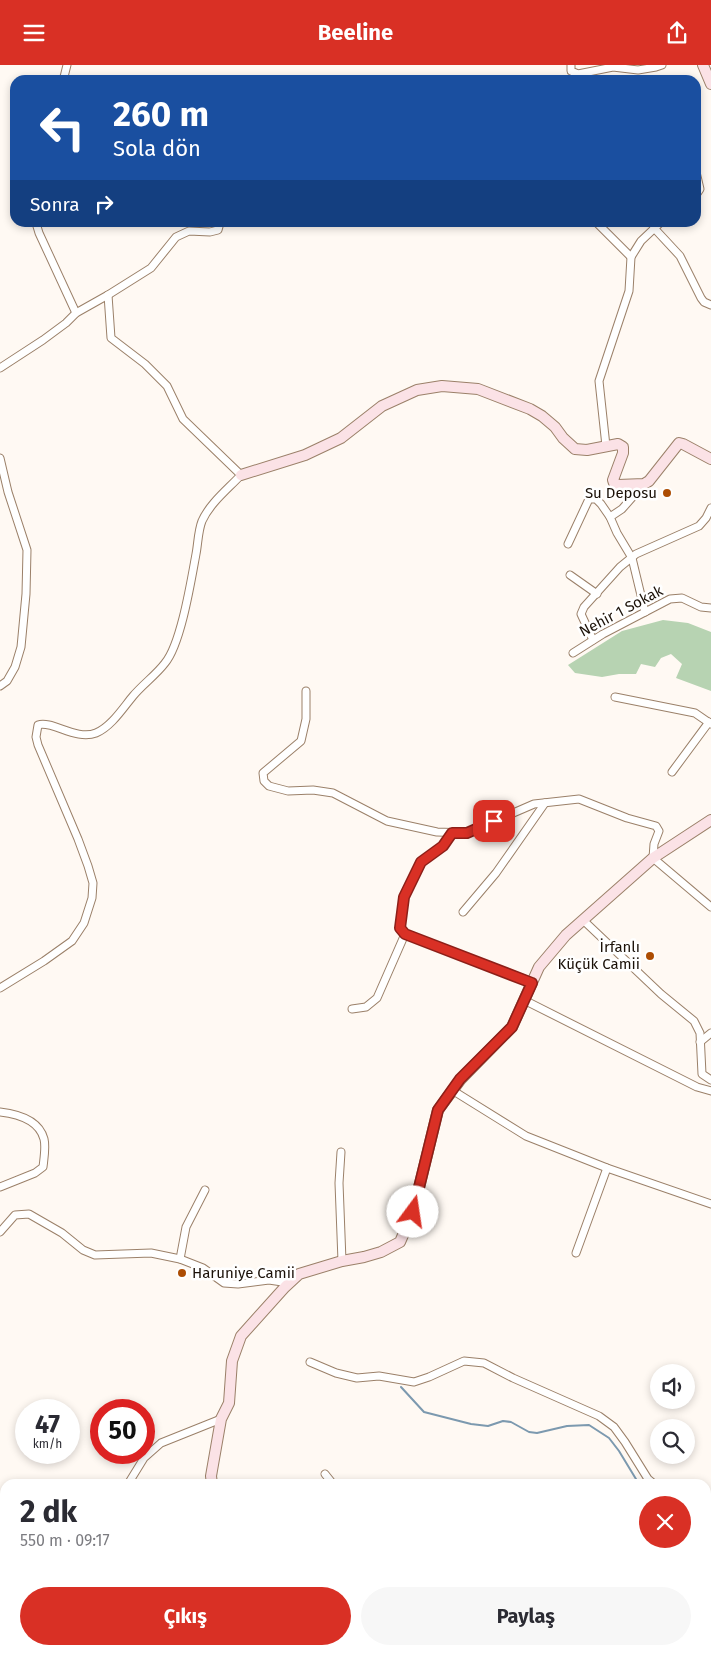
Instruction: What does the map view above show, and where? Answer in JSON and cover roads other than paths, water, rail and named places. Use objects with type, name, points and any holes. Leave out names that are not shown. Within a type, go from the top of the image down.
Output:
[{"type":"main road","points":[[703,65],[711,84]]},
{"type":"main road","points":[[241,475],[305,455],[341,438],[382,406],[417,390],[442,386],[478,389],[530,409],[542,415],[555,427],[562,438],[575,449],[587,450],[618,444],[622,447],[623,453],[613,480],[618,485],[644,484],[649,481],[679,443],[683,443],[711,459]]},
{"type":"main road","points":[[211,1479],[221,1419],[229,1403],[232,1361],[241,1336],[289,1283],[299,1275],[342,1261],[381,1252],[400,1242],[413,1212],[438,1110],[460,1079],[512,1027],[539,967],[566,935],[653,858],[711,820]]},
{"type":"street","points":[[571,65],[571,71],[578,74],[613,67],[638,70],[662,65]]},
{"type":"street","points":[[37,227],[76,313]]},
{"type":"street","points":[[0,368],[43,340],[76,313],[151,268],[176,237],[189,231],[210,232],[218,230],[219,227]]},
{"type":"street","points":[[601,227],[631,257]]},
{"type":"street","points":[[606,446],[599,381],[629,291],[631,257],[641,241],[655,227]]},
{"type":"street","points":[[658,227],[680,256],[701,298],[704,302],[711,305]]},
{"type":"street","points":[[0,988],[72,941],[84,923],[92,899],[93,883],[88,866],[38,745],[36,737],[38,725],[44,723],[64,731],[89,735],[99,732],[111,722],[166,663],[175,645],[190,586],[201,522],[209,508],[241,475],[183,419],[167,386],[145,364],[111,338],[108,295]]},
{"type":"street","points":[[0,458],[8,492],[26,550],[26,594],[22,647],[15,667],[7,681],[0,686]]},
{"type":"street","points":[[610,517],[627,504],[644,484]]},
{"type":"street","points":[[568,544],[589,499],[596,499],[610,517],[616,533],[632,558],[645,612]]},
{"type":"street","points":[[593,641],[581,614],[584,607],[620,567],[636,554],[699,526],[711,508]]},
{"type":"street","points":[[703,521],[711,526]]},
{"type":"street","points":[[570,575],[596,594]]},
{"type":"street","name":"Nehir 1 Sokak","points":[[573,653],[670,599],[682,598],[701,607],[711,608]]},
{"type":"street","points":[[306,691],[306,719],[301,741],[263,773],[264,781],[269,786],[288,791],[313,790],[333,793],[387,821],[437,832],[452,833],[467,833],[534,804],[579,799],[627,818],[656,826],[659,831],[654,844],[653,858],[711,907]]},
{"type":"street","points":[[615,697],[695,713],[710,723],[672,772]]},
{"type":"street","points":[[464,912],[496,873],[545,803]]},
{"type":"street","points":[[452,833],[443,846],[421,862],[404,897],[400,928],[405,934],[532,983]]},
{"type":"street","points":[[583,920],[661,994],[694,1021],[700,1033],[702,1074],[711,1080]]},
{"type":"street","points":[[352,1009],[366,1007],[377,998],[405,934]]},
{"type":"street","points":[[524,1000],[697,1087],[711,1091]]},
{"type":"street","points":[[700,1041],[711,1033]]},
{"type":"street","points":[[452,1090],[526,1137],[607,1168],[711,1204]]},
{"type":"street","points":[[0,1112],[12,1113],[29,1120],[40,1129],[44,1140],[43,1167],[35,1173],[0,1187]]},
{"type":"street","points":[[340,1152],[339,1183],[342,1261]]},
{"type":"street","points":[[576,1253],[607,1168]]},
{"type":"street","points":[[180,1259],[186,1227],[205,1190]]},
{"type":"street","points":[[0,1232],[15,1215],[29,1214],[62,1233],[83,1250],[95,1255],[151,1253],[180,1259],[203,1269],[224,1283],[238,1284],[269,1280],[289,1283]]},
{"type":"street","points":[[310,1362],[336,1373],[356,1378],[379,1376],[414,1382],[464,1361],[484,1363],[599,1416],[614,1427],[648,1479]]},
{"type":"street","points":[[131,1479],[144,1458],[161,1443],[221,1419]]},
{"type":"street","points":[[325,1474],[329,1479]]},
{"type":"waterway","points":[[401,1387],[424,1412],[471,1424],[488,1426],[503,1421],[511,1422],[529,1432],[537,1433],[567,1426],[589,1425],[609,1438],[636,1479]]},
{"type":"place","name":"Su Deposu","points":[[667,493]]},
{"type":"place","name":"İrfanlı Küçük Camii","points":[[650,956]]},
{"type":"place","name":"Haruniye Camii","points":[[182,1273]]}]
